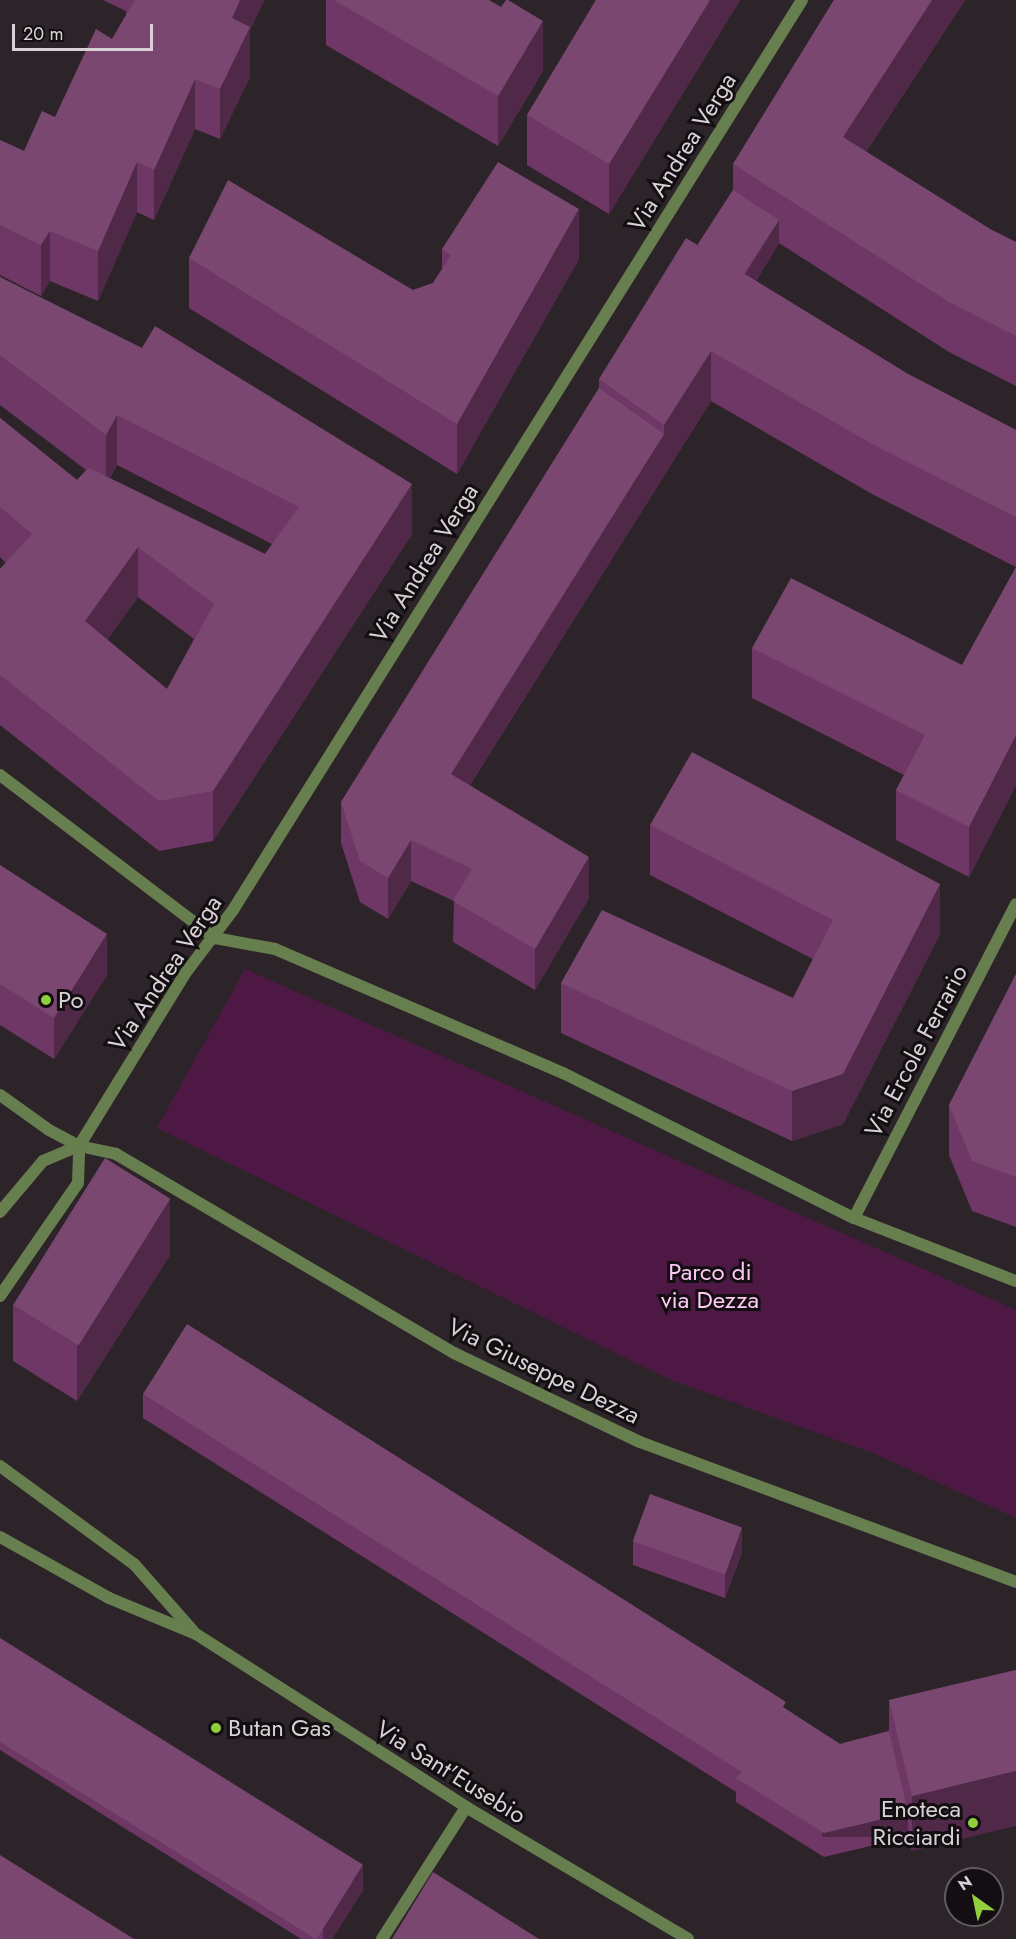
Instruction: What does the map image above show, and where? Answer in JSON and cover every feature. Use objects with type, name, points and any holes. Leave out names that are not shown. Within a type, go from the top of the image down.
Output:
[{"type":"street","name":"Via Andrea Verga","points":[[79,1146],[184,975],[215,938],[802,0]]},
{"type":"street","points":[[0,775],[215,938],[275,949],[563,1073],[854,1218],[1016,1281]]},
{"type":"street","name":"Via Ercole Ferrario","points":[[854,1218],[1016,904]]},
{"type":"street","points":[[0,1095],[79,1146]]},
{"type":"street","points":[[0,1212],[43,1161],[79,1146]]},
{"type":"street","points":[[0,1296],[78,1183],[79,1146]]},
{"type":"street","name":"Via Giuseppe Dezza","points":[[79,1146],[116,1154],[454,1353],[640,1442],[1016,1582]]},
{"type":"street","name":"Via Sant'Eusebio","points":[[0,1466],[134,1564],[196,1634]]},
{"type":"street","name":"Via Sant'Eusebio","points":[[0,1537],[109,1598],[196,1634],[466,1807],[688,1939]]},
{"type":"street","points":[[382,1939],[466,1807]]},
{"type":"green space","name":"Parco di via Dezza","points":[[245,969],[1016,1310],[1016,1518],[873,1453],[671,1380],[157,1128]]},
{"type":"building","points":[[135,0],[240,0],[232,18],[250,27],[220,89],[195,79],[154,170],[137,162],[98,251],[50,231],[41,245],[0,225],[0,140],[24,151],[42,111],[55,117],[96,29],[112,39]]},
{"type":"building","points":[[334,0],[489,0],[501,7],[508,0],[543,21],[498,96]]},
{"type":"building","points":[[596,0],[710,0],[609,164],[527,115]]},
{"type":"building","points":[[834,0],[932,0],[843,137],[990,229],[1016,242],[1016,336],[949,302],[733,164]]},
{"type":"building","points":[[498,162],[579,209],[457,424],[189,258],[228,180],[413,290],[433,283],[451,255],[442,249]]},
{"type":"building","points":[[733,190],[779,220],[744,274],[698,245]]},
{"type":"building","points":[[686,238],[908,374],[1016,430],[1016,517],[872,444],[711,351],[664,425],[599,379]]},
{"type":"building","points":[[0,277],[142,348],[155,326],[412,484],[213,791],[159,801],[0,675],[0,569],[32,534],[0,507],[0,418],[77,480],[89,468],[265,554],[299,507],[117,415],[106,435],[0,355]],"holes":[[[138,547],[214,604],[167,689],[85,621]]]},
{"type":"building","points":[[599,388],[664,434],[451,774],[589,857],[535,949],[453,901],[472,869],[411,840],[388,878],[360,861],[341,802]]},
{"type":"building","points":[[1016,567],[1016,735],[969,827],[896,790],[925,735],[752,648],[791,578],[962,665]]},
{"type":"building","points":[[692,752],[940,884],[843,1074],[792,1091],[561,983],[602,910],[793,998],[833,920],[650,825]]},
{"type":"building","points":[[0,865],[107,934],[54,1018],[0,984]]},
{"type":"building","points":[[1016,974],[1016,1177],[972,1161],[949,1105]]},
{"type":"building","points":[[105,1158],[170,1199],[79,1346],[13,1305]]},
{"type":"building","points":[[187,1324],[786,1702],[783,1707],[840,1744],[889,1731],[908,1813],[824,1833],[736,1778],[742,1772],[143,1394]]},
{"type":"building","points":[[650,1494],[742,1528],[725,1575],[633,1541]]},
{"type":"building","points":[[0,1638],[363,1865],[316,1939],[0,1742]]},
{"type":"building","points":[[1016,1670],[1016,1771],[912,1796],[889,1700]]},
{"type":"building","points":[[0,1855],[134,1939],[0,1939]]},
{"type":"building","points":[[433,1872],[539,1939],[392,1939]]},
{"type":"place","name":"Po","points":[[46,1000]]},
{"type":"place","name":"Butan Gas","points":[[216,1728]]},
{"type":"place","name":"Enoteca Ricciardi","points":[[973,1823]]}]
